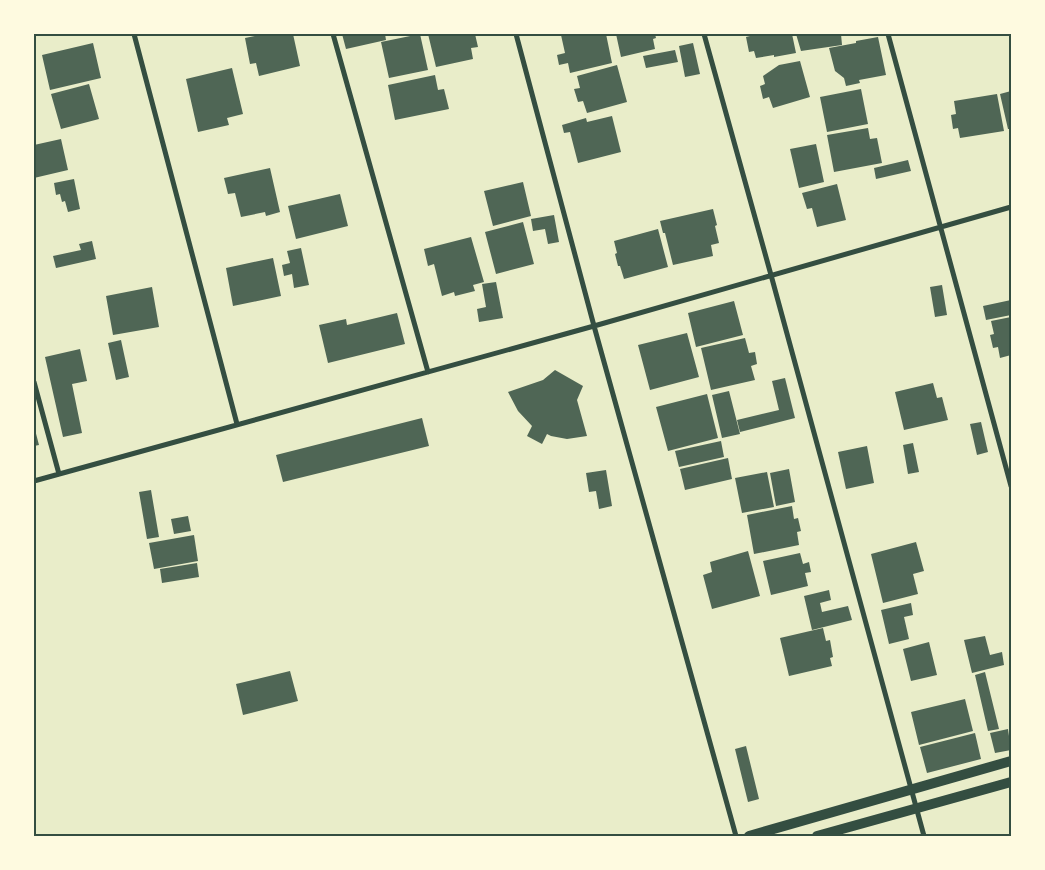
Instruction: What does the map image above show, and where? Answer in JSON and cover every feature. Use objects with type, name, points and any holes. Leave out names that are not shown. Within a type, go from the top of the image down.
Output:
[{"type":"main road","points":[[748,836],[1011,761]]},
{"type":"main road","points":[[817,836],[1011,782]]},
{"type":"street","points":[[134,34],[237,424]]},
{"type":"street","points":[[332,34],[428,372]]},
{"type":"street","points":[[516,34],[594,326],[736,836]]},
{"type":"street","points":[[704,34],[924,836]]},
{"type":"street","points":[[888,34],[1011,486]]},
{"type":"street","points":[[34,481],[594,326],[1011,207]]},
{"type":"street","points":[[34,382],[59,474]]},
{"type":"building","points":[[264,34],[293,34],[300,66],[259,76],[256,63],[250,64],[245,38]]},
{"type":"building","points":[[342,34],[385,34],[386,40],[346,49]]},
{"type":"building","points":[[420,34],[428,70],[389,78],[381,42]]},
{"type":"building","points":[[428,34],[475,34],[478,47],[471,48],[473,59],[436,67]]},
{"type":"building","points":[[606,34],[612,63],[570,73],[568,63],[559,65],[557,55],[565,53],[561,35]]},
{"type":"building","points":[[616,34],[655,34],[656,38],[653,39],[655,49],[621,57]]},
{"type":"building","points":[[750,34],[792,34],[796,53],[756,58],[754,51],[749,52],[746,37],[750,36]]},
{"type":"building","points":[[796,34],[841,34],[842,45],[801,51]]},
{"type":"building","points":[[878,37],[886,75],[859,80],[860,83],[846,86],[844,78],[835,71],[829,48]]},
{"type":"building","points":[[93,43],[101,78],[50,90],[42,55]]},
{"type":"building","points":[[693,43],[700,74],[685,77],[679,46]]},
{"type":"building","points":[[675,50],[678,62],[646,68],[643,56]]},
{"type":"building","points":[[800,61],[810,97],[773,108],[769,97],[763,99],[760,86],[765,84],[763,76],[779,65]]},
{"type":"building","points":[[617,65],[627,102],[587,113],[583,101],[578,102],[574,89],[580,88],[577,76]]},
{"type":"building","points":[[232,68],[243,114],[227,118],[229,125],[198,132],[186,79]]},
{"type":"building","points":[[435,75],[438,90],[444,89],[449,109],[395,120],[388,85]]},
{"type":"building","points":[[89,84],[99,119],[61,129],[51,94]]},
{"type":"building","points":[[861,89],[868,124],[827,132],[820,97]]},
{"type":"building","points":[[1011,91],[1011,129],[1008,129],[1000,94]]},
{"type":"building","points":[[997,94],[1004,131],[960,138],[958,128],[953,129],[951,115],[956,114],[954,101]]},
{"type":"building","points":[[612,116],[621,152],[578,163],[570,132],[564,133],[562,125],[586,118],[587,122]]},
{"type":"building","points":[[868,128],[870,139],[877,138],[882,163],[834,172],[827,135]]},
{"type":"building","points":[[61,139],[68,170],[34,178],[34,145]]},
{"type":"building","points":[[816,144],[824,182],[799,188],[790,149]]},
{"type":"building","points":[[908,160],[911,171],[876,179],[874,168]]},
{"type":"building","points":[[270,168],[280,212],[266,216],[265,212],[241,217],[235,193],[228,194],[224,178]]},
{"type":"building","points":[[74,179],[80,209],[68,212],[65,201],[62,202],[60,194],[56,195],[54,183]]},
{"type":"building","points":[[523,182],[531,216],[493,226],[484,191]]},
{"type":"building","points":[[837,184],[846,220],[817,227],[812,208],[807,209],[802,193]]},
{"type":"building","points":[[340,194],[348,226],[296,239],[288,206]]},
{"type":"building","points":[[713,209],[719,243],[711,245],[713,256],[673,265],[660,221]]},
{"type":"building","points":[[554,215],[559,242],[548,244],[545,229],[533,231],[531,219]]},
{"type":"building","points":[[523,222],[534,264],[496,274],[485,232]]},
{"type":"building","points":[[658,229],[668,267],[624,279],[620,266],[618,266],[614,241]]},
{"type":"building","points":[[471,237],[484,282],[473,285],[475,291],[455,296],[454,292],[442,296],[434,264],[428,266],[424,249]]},
{"type":"building","points":[[92,241],[96,259],[56,268],[53,256],[81,250],[79,244]]},
{"type":"building","points":[[301,248],[309,285],[294,288],[292,274],[284,276],[282,265],[290,263],[287,251]]},
{"type":"building","points":[[273,258],[281,296],[233,306],[226,268]]},
{"type":"building","points":[[496,282],[503,318],[479,322],[477,309],[486,307],[482,284]]},
{"type":"building","points":[[942,285],[947,315],[935,317],[930,287]]},
{"type":"building","points":[[152,287],[159,327],[113,335],[106,296]]},
{"type":"building","points":[[1011,300],[1011,315],[986,320],[983,306]]},
{"type":"building","points":[[734,301],[743,335],[696,347],[688,313]]},
{"type":"building","points":[[397,313],[405,344],[328,363],[319,325],[346,319],[347,325]]},
{"type":"building","points":[[1011,317],[1011,355],[1000,358],[998,347],[993,348],[990,335],[994,334],[991,321]]},
{"type":"building","points":[[687,333],[699,377],[650,390],[638,345]]},
{"type":"building","points":[[745,338],[749,353],[755,352],[757,364],[751,366],[755,380],[711,390],[701,348]]},
{"type":"building","points":[[121,340],[129,377],[116,380],[108,343]]},
{"type":"building","points":[[80,349],[87,381],[72,384],[82,433],[63,437],[45,357]]},
{"type":"building","points":[[555,370],[583,386],[577,400],[587,436],[567,439],[547,434],[542,444],[527,436],[532,426],[518,411],[508,392],[543,380]]},
{"type":"building","points":[[785,378],[795,418],[740,432],[737,420],[779,410],[772,381]]},
{"type":"building","points":[[933,383],[937,398],[942,397],[948,420],[904,430],[895,392]]},
{"type":"building","points":[[729,391],[740,434],[722,438],[712,395]]},
{"type":"building","points":[[707,394],[718,438],[668,451],[656,407]]},
{"type":"building","points":[[422,418],[429,446],[283,482],[276,455]]},
{"type":"building","points":[[981,422],[988,452],[977,455],[970,424]]},
{"type":"building","points":[[34,426],[39,445],[34,446]]},
{"type":"building","points":[[721,441],[724,457],[679,467],[675,451]]},
{"type":"building","points":[[913,443],[919,472],[908,474],[903,445]]},
{"type":"building","points":[[867,446],[874,483],[846,489],[838,452]]},
{"type":"building","points":[[728,458],[732,479],[685,490],[680,469]]},
{"type":"building","points":[[789,469],[795,502],[776,506],[770,473]]},
{"type":"building","points":[[606,470],[612,506],[599,509],[596,491],[589,492],[586,473]]},
{"type":"building","points":[[767,472],[774,507],[742,513],[735,478]]},
{"type":"building","points":[[151,490],[159,537],[147,539],[139,492]]},
{"type":"building","points":[[792,506],[794,519],[798,518],[801,531],[797,532],[799,545],[754,554],[747,515]]},
{"type":"building","points":[[188,516],[191,531],[174,534],[171,519]]},
{"type":"building","points":[[194,535],[198,561],[154,569],[149,543]]},
{"type":"building","points":[[916,542],[924,571],[913,574],[918,594],[883,603],[871,554]]},
{"type":"building","points":[[748,551],[760,596],[712,609],[703,575],[712,572],[710,562]]},
{"type":"building","points":[[800,553],[803,564],[809,562],[811,572],[805,573],[808,586],[771,595],[763,561]]},
{"type":"building","points":[[197,563],[199,577],[162,583],[160,569]]},
{"type":"building","points":[[829,590],[831,600],[820,603],[822,612],[848,606],[852,620],[812,630],[804,596]]},
{"type":"building","points":[[911,603],[913,615],[904,617],[909,639],[889,644],[881,610]]},
{"type":"building","points":[[823,628],[826,641],[830,640],[833,657],[830,658],[832,666],[789,676],[780,638]]},
{"type":"building","points":[[985,636],[990,655],[1002,652],[1004,665],[972,673],[964,640]]},
{"type":"building","points":[[929,642],[937,675],[911,681],[903,649]]},
{"type":"building","points":[[290,671],[298,701],[243,715],[236,684]]},
{"type":"building","points":[[985,672],[999,729],[988,731],[975,675]]},
{"type":"building","points":[[965,699],[973,731],[919,745],[911,712]]},
{"type":"building","points":[[1008,729],[1011,750],[995,753],[990,733]]},
{"type":"building","points":[[975,733],[981,759],[927,773],[920,747]]},
{"type":"building","points":[[746,746],[759,799],[748,802],[735,749]]}]
